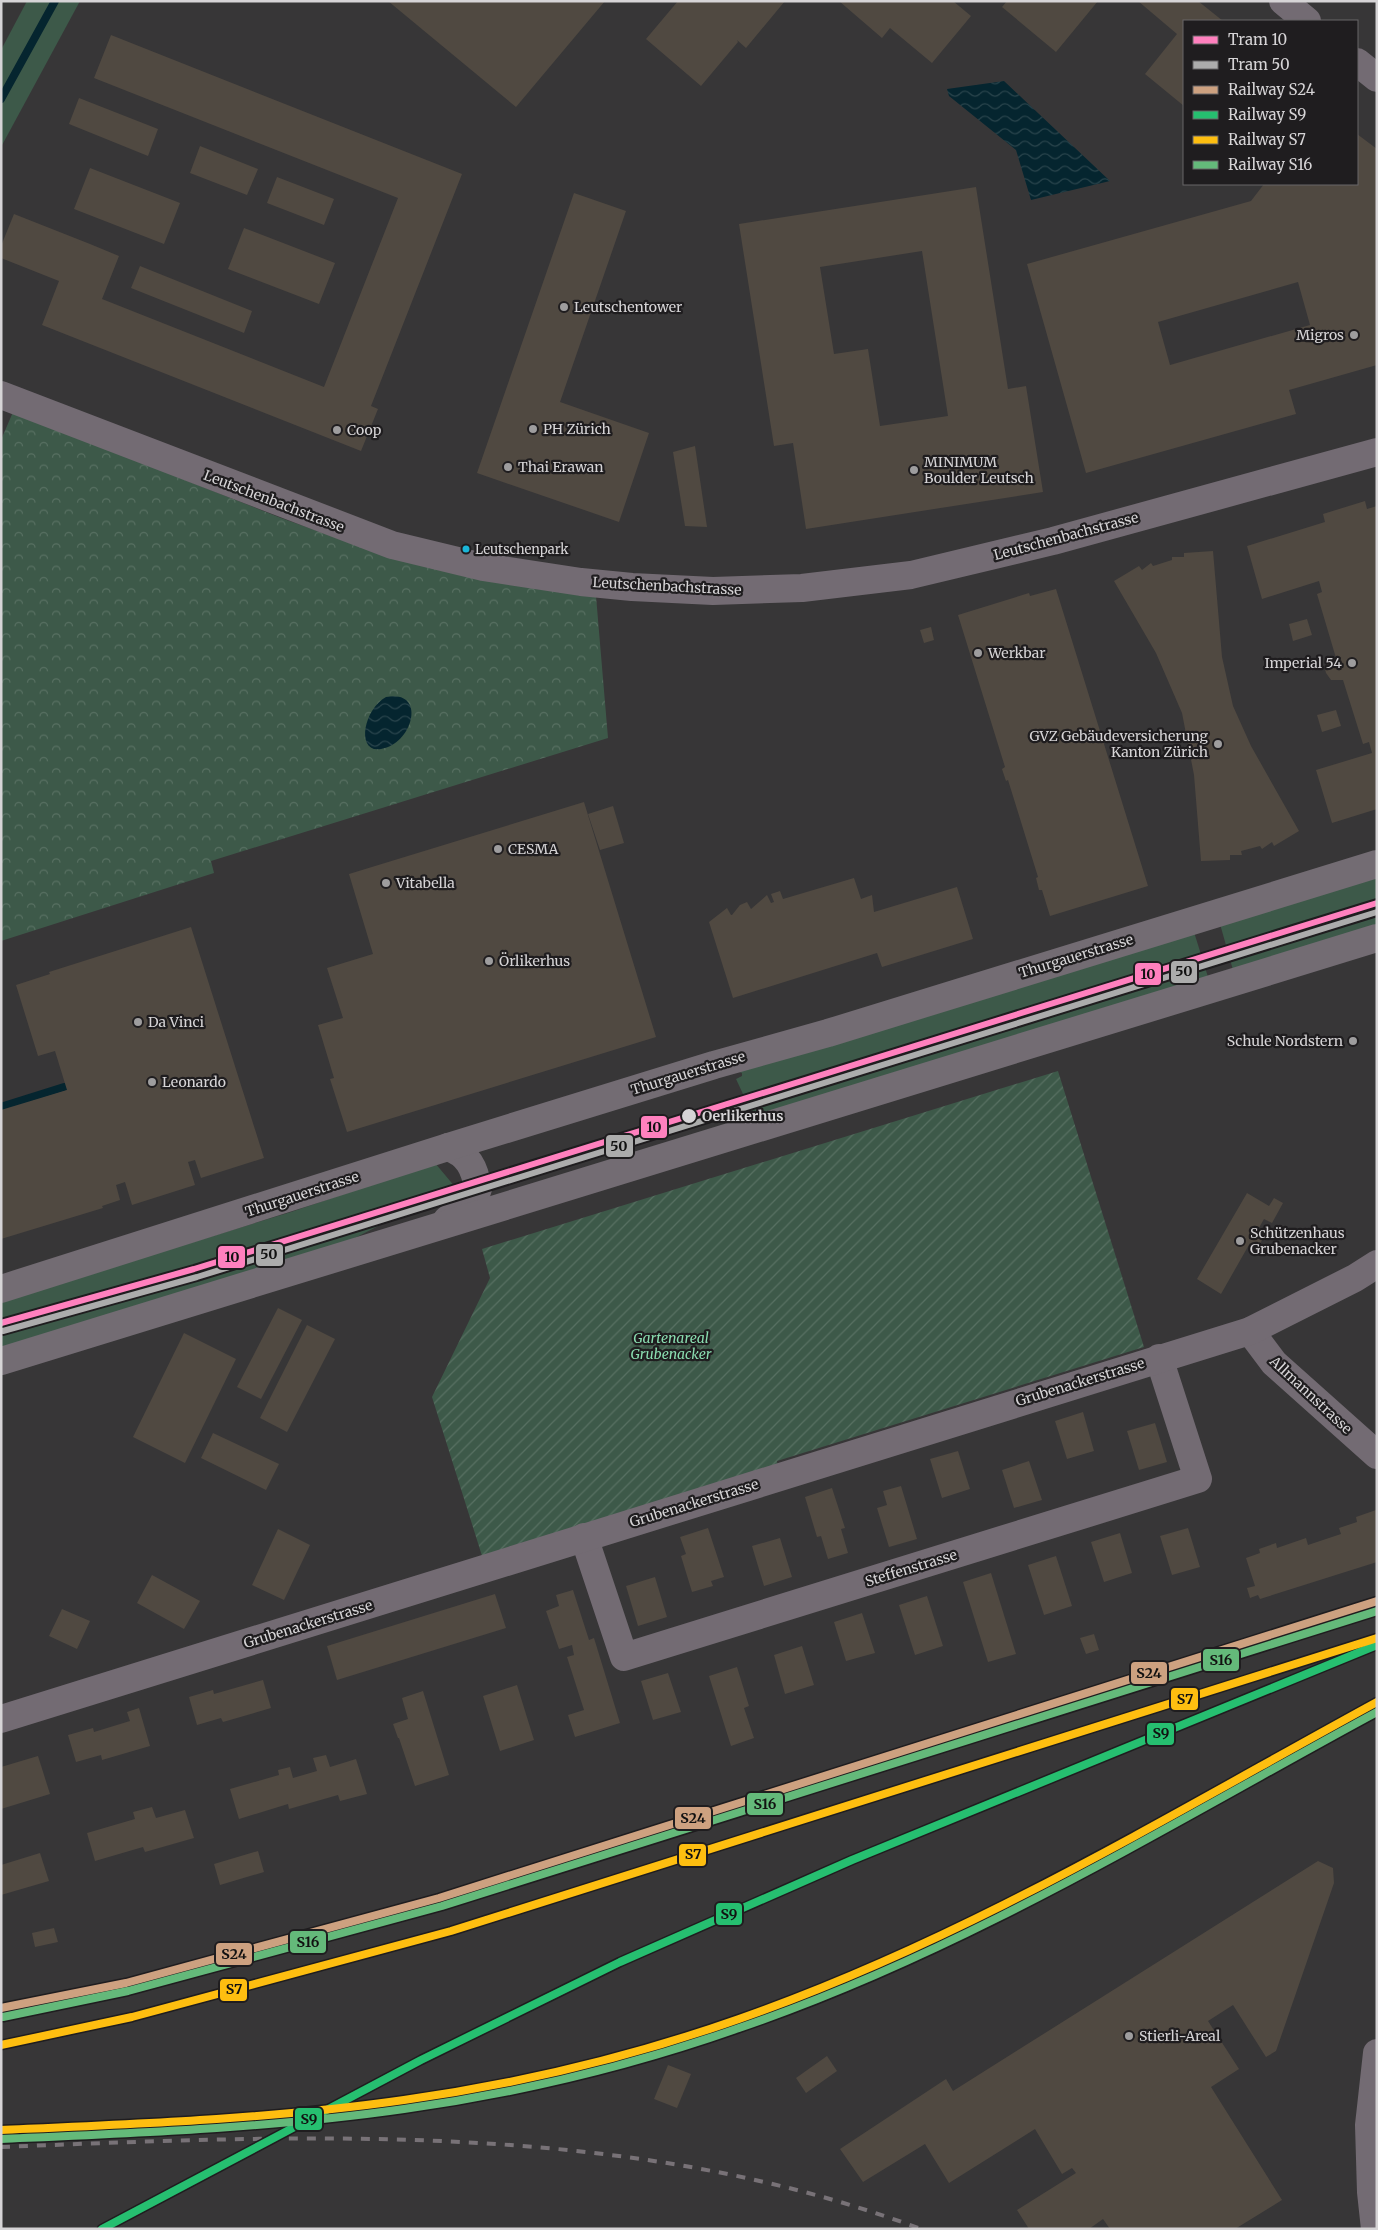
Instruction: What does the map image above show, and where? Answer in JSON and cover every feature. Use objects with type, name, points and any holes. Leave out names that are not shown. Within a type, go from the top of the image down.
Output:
[{"type":"main road","name":"Thurgauerstrasse","points":[[1,1288],[714,1065],[838,1030],[1377,864]]},
{"type":"main road","points":[[1,1361],[1377,938]]},
{"type":"main road","points":[[440,1226],[472,1201],[478,1189],[470,1163],[464,1155],[448,1147]]},
{"type":"street","points":[[1283,1],[1306,20]]},
{"type":"street","points":[[1358,63],[1377,78]]},
{"type":"street","name":"Leutschenbachstrasse","points":[[1,395],[392,546],[483,567],[581,582],[632,587],[713,591],[802,588],[911,575],[1053,541],[1377,452]]},
{"type":"street","name":"Grubenackerstrasse","points":[[1,1719],[319,1622],[584,1537],[1250,1331],[1355,1278],[1377,1264]]},
{"type":"street","name":"Allmannstrasse","points":[[1250,1331],[1274,1364],[1377,1455]]},
{"type":"street","name":"Steffenstrasse","points":[[584,1537],[624,1657],[1198,1480],[1159,1358]]},
{"type":"street","points":[[1375,2229],[1371,2192],[1370,2126],[1377,2053]]},
{"type":"green space","points":[[27,1],[80,1],[1,147],[1,50]]},
{"type":"green space","name":"Leutschenpark","points":[[13,412],[281,518],[354,544],[596,596],[608,738],[211,861],[214,873],[1,941],[1,440]]},
{"type":"green space","points":[[1377,875],[1377,925],[1233,970],[1220,924]]},
{"type":"green space","points":[[1194,932],[1208,977],[748,1118],[753,1110],[745,1109],[743,1094],[736,1079],[742,1076],[742,1073],[734,1070]]},
{"type":"green space","name":"Gartenareal Grubenacker","points":[[1058,1071],[1144,1347],[777,1461],[778,1469],[483,1559],[432,1397],[490,1278],[482,1249]]},
{"type":"green space","points":[[435,1163],[461,1194],[398,1216],[343,1244],[1,1349],[1,1301],[291,1212]]},
{"type":"water","points":[[1004,81],[1110,181],[1031,200],[1016,150],[949,96],[947,89]]},
{"type":"water","points":[[386,697],[398,697],[407,700],[411,707],[409,726],[395,743],[385,748],[375,749],[369,746],[366,740],[367,721],[378,703]]},
{"type":"building","points":[[388,1],[605,1],[516,107]]},
{"type":"building","points":[[678,1],[785,1],[746,48],[737,40],[738,42],[701,86],[646,39]]},
{"type":"building","points":[[839,1],[953,1],[971,16],[932,63],[890,28],[882,38]]},
{"type":"building","points":[[1007,1],[1098,1],[1056,52],[1002,7]]},
{"type":"building","points":[[1138,1],[1198,1],[1222,20],[1183,20],[1183,105],[1145,74],[1177,34]]},
{"type":"building","points":[[111,35],[462,174],[371,406],[378,409],[361,451],[42,325],[59,281],[1,258],[1,246],[14,214],[90,244],[119,256],[102,299],[324,387],[398,198],[94,78]]},
{"type":"building","points":[[79,98],[158,129],[148,156],[69,124]]},
{"type":"building","points":[[1358,135],[1377,149],[1377,365],[1289,390],[1296,414],[1086,473],[1027,264],[1251,201],[1263,185],[1358,185]],"holes":[[[1298,282],[1310,325],[1170,365],[1158,322]]]},
{"type":"building","points":[[200,146],[258,169],[247,195],[190,173]]},
{"type":"building","points":[[90,168],[180,203],[164,244],[74,209]]},
{"type":"building","points":[[277,177],[334,199],[324,225],[267,203]]},
{"type":"building","points":[[976,187],[1008,389],[1026,386],[1043,492],[806,529],[793,443],[774,446],[739,224]],"holes":[[[922,251],[948,416],[880,426],[868,349],[834,354],[820,267]]]},
{"type":"building","name":"Leutschentower","points":[[574,193],[626,211],[560,402],[649,433],[619,522],[477,473]]},
{"type":"building","points":[[244,228],[335,263],[319,304],[228,269]]},
{"type":"building","points":[[140,266],[252,311],[244,333],[131,288]]},
{"type":"building","points":[[695,446],[707,527],[685,526],[673,452]]},
{"type":"building","name":"Imperial 54","points":[[1365,501],[1367,509],[1377,506],[1377,809],[1332,823],[1316,770],[1372,753],[1369,742],[1363,744],[1343,680],[1331,680],[1326,673],[1325,669],[1329,661],[1336,658],[1317,594],[1322,592],[1319,581],[1262,599],[1247,546],[1325,522],[1323,514]]},
{"type":"building","points":[[1213,551],[1222,657],[1233,706],[1251,746],[1299,831],[1274,846],[1272,842],[1262,849],[1260,846],[1241,851],[1242,855],[1230,855],[1230,860],[1201,861],[1194,775],[1182,713],[1156,653],[1114,581],[1139,566],[1142,570],[1151,563],[1153,566],[1172,560],[1172,557],[1184,557],[1184,553]]},
{"type":"building","points":[[1056,589],[1148,886],[1050,916],[1042,890],[1039,890],[1036,878],[1038,877],[1008,780],[1006,781],[1002,769],[1005,767],[958,615],[1029,593],[1030,596]]},
{"type":"building","points":[[1307,619],[1312,635],[1293,641],[1289,624]]},
{"type":"building","points":[[931,627],[934,640],[924,643],[920,630]]},
{"type":"building","points":[[1336,710],[1341,726],[1322,732],[1317,715]]},
{"type":"building","name":"Örlikerhus","points":[[584,802],[656,1037],[347,1132],[330,1079],[334,1078],[318,1025],[343,1018],[327,968],[373,954],[349,874]]},
{"type":"building","points":[[613,806],[624,843],[600,850],[588,814]]},
{"type":"building","points":[[854,878],[861,899],[872,895],[874,912],[957,887],[973,939],[882,967],[877,953],[733,998],[709,922],[727,908],[732,915],[740,905],[747,902],[751,909],[767,895],[771,903],[774,902],[771,894],[780,891],[783,899]]},
{"type":"building","name":"Leonardo","points":[[191,927],[264,1158],[201,1178],[195,1160],[188,1162],[195,1185],[132,1205],[125,1182],[116,1185],[120,1200],[102,1206],[103,1208],[1,1239],[1,1110],[67,1090],[55,1051],[38,1056],[16,985],[50,974],[49,972]]},
{"type":"building","name":"Schützenhaus Grubenacker","points":[[1247,1193],[1269,1206],[1274,1198],[1283,1203],[1272,1223],[1264,1219],[1256,1233],[1263,1238],[1258,1248],[1250,1243],[1221,1294],[1197,1279]]},
{"type":"building","points":[[278,1308],[302,1320],[261,1399],[237,1387]]},
{"type":"building","points":[[307,1325],[335,1339],[287,1432],[260,1418]]},
{"type":"building","points":[[184,1333],[236,1359],[185,1463],[133,1437]]},
{"type":"building","points":[[1083,1412],[1094,1451],[1067,1459],[1055,1421]]},
{"type":"building","points":[[1155,1423],[1167,1462],[1139,1470],[1127,1431]]},
{"type":"building","points":[[213,1433],[279,1464],[266,1490],[201,1458]]},
{"type":"building","points":[[958,1451],[970,1489],[942,1498],[930,1459]]},
{"type":"building","points":[[1029,1461],[1042,1500],[1014,1508],[1002,1470]]},
{"type":"building","points":[[901,1486],[917,1539],[889,1547],[877,1508],[887,1505],[883,1491]]},
{"type":"building","points":[[832,1488],[845,1528],[841,1529],[848,1553],[828,1559],[821,1536],[817,1537],[805,1497]]},
{"type":"building","points":[[1376,1510],[1377,1562],[1260,1599],[1258,1595],[1250,1598],[1247,1588],[1255,1586],[1246,1558],[1260,1553],[1259,1549],[1276,1543],[1277,1548],[1306,1538],[1308,1545],[1341,1534],[1339,1528],[1357,1522],[1356,1517]]},
{"type":"building","points":[[708,1528],[724,1577],[711,1581],[713,1586],[692,1592],[681,1556],[686,1554],[680,1537]]},
{"type":"building","points":[[1188,1528],[1200,1567],[1172,1575],[1160,1536]]},
{"type":"building","points":[[278,1529],[310,1545],[284,1600],[252,1585]]},
{"type":"building","points":[[1120,1533],[1132,1573],[1104,1582],[1091,1542]]},
{"type":"building","points":[[780,1538],[792,1577],[764,1586],[752,1546]]},
{"type":"building","points":[[1056,1556],[1072,1606],[1044,1615],[1028,1565]]},
{"type":"building","points":[[991,1573],[1016,1654],[988,1662],[963,1582]]},
{"type":"building","points":[[152,1575],[200,1601],[184,1629],[137,1603]]},
{"type":"building","points":[[655,1577],[667,1617],[638,1626],[626,1586]]},
{"type":"building","points":[[573,1590],[589,1640],[594,1638],[620,1723],[575,1737],[568,1715],[584,1710],[567,1657],[574,1655],[572,1645],[559,1649],[546,1611],[559,1606],[556,1595]]},
{"type":"building","points":[[495,1594],[506,1628],[337,1680],[327,1646]]},
{"type":"building","points":[[927,1596],[943,1646],[915,1655],[899,1605]]},
{"type":"building","points":[[62,1609],[90,1621],[77,1649],[49,1636]]},
{"type":"building","points":[[862,1613],[875,1653],[846,1661],[834,1622]]},
{"type":"building","points":[[1094,1634],[1099,1650],[1086,1654],[1080,1638]]},
{"type":"building","points":[[802,1646],[814,1685],[785,1694],[774,1655]]},
{"type":"building","points":[[737,1667],[749,1706],[744,1708],[754,1738],[731,1746],[709,1676]]},
{"type":"building","points":[[668,1673],[681,1712],[653,1720],[641,1681]]},
{"type":"building","points":[[263,1680],[271,1708],[223,1722],[221,1718],[197,1725],[189,1697],[213,1690],[214,1694]]},
{"type":"building","points":[[517,1685],[534,1740],[500,1751],[483,1696]]},
{"type":"building","points":[[423,1691],[449,1775],[415,1786],[393,1724],[408,1719],[402,1698]]},
{"type":"building","points":[[139,1708],[150,1746],[102,1760],[101,1755],[76,1762],[68,1735],[93,1728],[94,1732],[130,1721],[127,1712]]},
{"type":"building","points":[[326,1755],[330,1767],[356,1759],[367,1794],[340,1801],[338,1795],[289,1809],[288,1804],[239,1819],[230,1789],[279,1775],[278,1770],[290,1767],[293,1778],[317,1771],[313,1758]]},
{"type":"building","points":[[38,1756],[50,1794],[1,1809],[1,1767]]},
{"type":"building","points":[[152,1807],[156,1818],[185,1810],[194,1838],[145,1852],[143,1847],[95,1861],[87,1833],[135,1819],[133,1812]]},
{"type":"building","points":[[258,1851],[264,1872],[220,1885],[214,1864]]},
{"type":"building","points":[[40,1853],[49,1881],[1,1895],[1,1865]]},
{"type":"building","name":"Stierli-Areal","points":[[1318,1861],[1333,1868],[1334,1883],[1276,2051],[1266,2057],[1233,2005],[1208,2021],[1239,2069],[1211,2087],[1282,2200],[1235,2229],[1110,2229],[1103,2219],[1089,2229],[1029,2229],[1017,2210],[1076,2173],[1072,2168],[1062,2174],[1035,2129],[949,2183],[925,2144],[863,2182],[840,2149],[946,2079],[953,2091]]},
{"type":"building","points":[[54,1928],[58,1942],[35,1947],[32,1933]]},
{"type":"building","points":[[827,2056],[837,2071],[806,2093],[796,2078]]},
{"type":"building","points":[[668,2065],[691,2074],[677,2108],[654,2099]]},
{"type":"waterway","points":[[1,99],[55,1]]},
{"type":"waterway","points":[[1,1107],[64,1087]]},
{"type":"railway","points":[[1,2147],[233,2139],[350,2139],[466,2142],[582,2152],[697,2168],[810,2193],[921,2229]]},
{"type":"tram line","name":"10","points":[[1,1323],[194,1269],[1377,903]]},
{"type":"tram line","name":"50","points":[[3,1331],[197,1277],[1377,912]]},
{"type":"rail line","name":"S24","points":[[1,2008],[126,1983],[439,1898],[1377,1601]]},
{"type":"rail line","name":"S16","points":[[3,2017],[128,1991],[442,1906],[1377,1611]]},
{"type":"rail line","name":"S7","points":[[1,2045],[132,2017],[451,1931],[1377,1638]]},
{"type":"rail line","name":"S9","points":[[102,2229],[421,2060],[620,1962],[852,1860],[1377,1645]]},
{"type":"rail line","name":"S7","points":[[1,2130],[254,2116],[404,2100],[489,2086],[574,2068],[698,2033],[823,1987],[905,1952],[985,1914],[1143,1832],[1377,1702]]},
{"type":"rail line","name":"S16","points":[[1,2139],[254,2125],[404,2109],[489,2095],[574,2077],[698,2042],[823,1997],[905,1962],[985,1924],[1064,1884],[1377,1712]]},
{"type":"place","name":"Leutschentower","points":[[564,307]]},
{"type":"place","name":"Migros","points":[[1354,335]]},
{"type":"place","name":"PH Zürich","points":[[533,429]]},
{"type":"place","name":"Coop","points":[[337,430]]},
{"type":"place","name":"Thai Erawan","points":[[508,467]]},
{"type":"place","name":"MINIMUM Boulder Leutsch","points":[[914,470]]},
{"type":"place","name":"Leutschenpark","points":[[466,549]]},
{"type":"place","name":"Werkbar","points":[[978,653]]},
{"type":"place","name":"Imperial 54","points":[[1352,663]]},
{"type":"place","name":"GVZ Gebäudeversicherung Kanton Zürich","points":[[1218,744]]},
{"type":"place","name":"CESMA","points":[[498,849]]},
{"type":"place","name":"Vitabella","points":[[386,883]]},
{"type":"place","name":"Örlikerhus","points":[[489,961]]},
{"type":"place","name":"Da Vinci","points":[[138,1022]]},
{"type":"place","name":"Schule Nordstern","points":[[1353,1041]]},
{"type":"place","name":"Leonardo","points":[[152,1082]]},
{"type":"place","name":"Oerlikerhus","points":[[689,1116]]},
{"type":"place","name":"Schützenhaus Grubenacker","points":[[1240,1241]]},
{"type":"place","name":"Stierli-Areal","points":[[1129,2036]]}]
